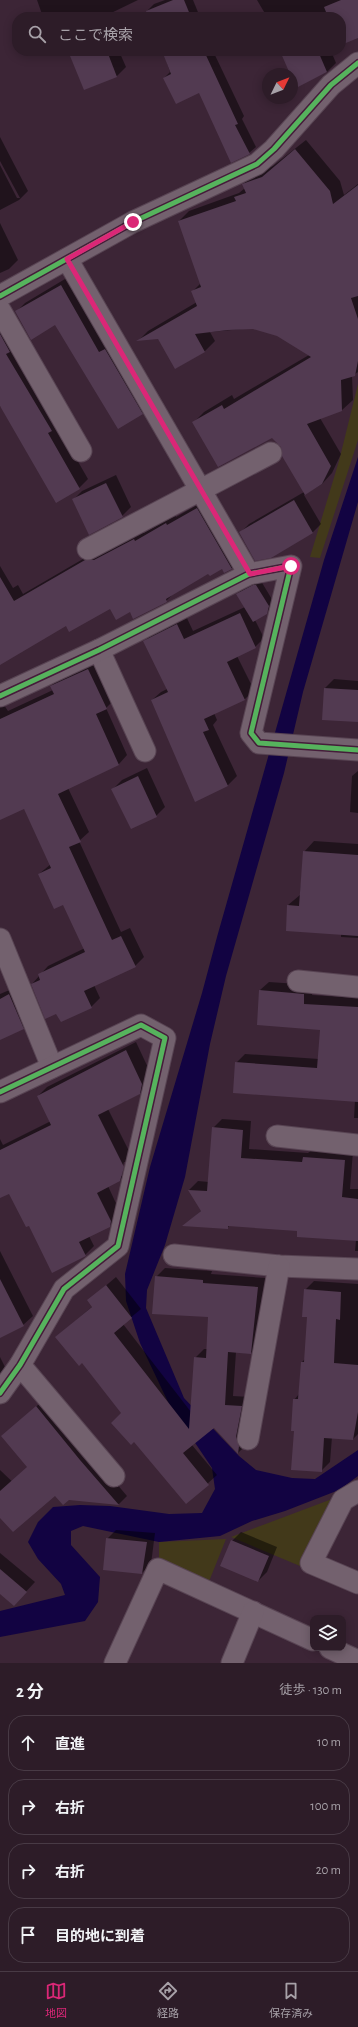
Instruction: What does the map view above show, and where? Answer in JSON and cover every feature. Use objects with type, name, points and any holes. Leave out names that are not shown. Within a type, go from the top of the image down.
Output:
[{"type":"street","points":[[0,296],[133,222],[256,164],[274,149],[331,85],[358,63]]},
{"type":"street","points":[[67,259],[250,574]]},
{"type":"street","points":[[0,310],[81,451]]},
{"type":"street","points":[[88,549],[271,453]]},
{"type":"street","points":[[0,696],[99,650],[250,574],[291,566],[251,733],[259,742],[358,750]]},
{"type":"street","points":[[99,650],[145,751]]},
{"type":"street","points":[[0,939],[52,1067]]},
{"type":"street","points":[[298,981],[358,987]]},
{"type":"street","points":[[0,1092],[141,1025],[164,1038],[118,1246],[64,1289],[20,1365],[0,1393]]},
{"type":"street","points":[[277,1136],[358,1145]]},
{"type":"street","points":[[174,1255],[278,1266],[358,1269]]},
{"type":"street","points":[[248,1439],[278,1266]]},
{"type":"street","points":[[20,1365],[114,1476]]},
{"type":"street","points":[[358,1491],[343,1500],[311,1563],[358,1583]]},
{"type":"street","points":[[115,1663],[158,1569],[310,1639]]},
{"type":"street","points":[[232,1663],[254,1612]]},
{"type":"street","points":[[336,1651],[358,1661]]},
{"type":"shaded area","points":[[358,384],[358,440],[320,558],[310,557],[339,461]]},
{"type":"shaded area","points":[[358,457],[358,502],[303,692],[284,773],[226,976],[210,1044],[185,1177],[165,1245],[147,1290],[146,1308],[184,1398],[239,1456],[256,1470],[292,1478],[315,1479],[358,1450],[358,1476],[339,1490],[285,1511],[252,1521],[220,1536],[159,1542],[83,1526],[71,1531],[71,1545],[100,1577],[98,1602],[85,1621],[0,1637],[0,1611],[65,1595],[61,1584],[38,1559],[28,1542],[38,1522],[53,1507],[80,1505],[110,1506],[169,1514],[202,1513],[215,1489],[212,1468],[169,1404],[140,1343],[126,1301],[125,1274],[150,1167],[202,993],[324,560]]},
{"type":"shaded area","points":[[332,1499],[300,1566],[231,1537]]},
{"type":"shaded area","points":[[226,1539],[208,1584],[159,1559],[159,1542]]},
{"type":"building","points":[[173,0],[184,0],[189,12],[146,12]]},
{"type":"building","points":[[341,0],[358,0],[358,38],[346,43],[346,12],[326,12],[324,7]]},
{"type":"building","points":[[70,56],[109,56],[117,77],[84,90]]},
{"type":"building","points":[[164,56],[206,56],[238,124],[235,125],[250,154],[231,163],[199,93],[176,104],[163,78],[171,74]]},
{"type":"building","points":[[282,56],[320,56],[327,72],[298,87],[298,68],[287,68]]},
{"type":"building","points":[[295,149],[330,191],[333,204],[358,185],[358,296],[351,298],[358,319],[358,361],[355,376],[341,380],[342,411],[307,424],[331,466],[322,484],[305,495],[282,456],[281,447],[272,438],[218,467],[192,422],[222,405],[224,409],[311,357],[277,336],[253,329],[228,330],[195,334],[205,352],[175,369],[158,339],[136,341],[197,306],[191,291],[201,287],[178,221],[236,201],[234,197],[246,193],[242,184],[262,177]]},
{"type":"building","points":[[61,285],[99,352],[105,349],[143,414],[118,429],[55,325],[31,340],[15,311]]},
{"type":"building","points":[[0,334],[10,352],[6,354],[52,431],[48,433],[80,489],[56,503],[0,406]]},
{"type":"building","points":[[106,483],[123,517],[89,535],[72,499]]},
{"type":"building","points":[[294,500],[313,533],[271,558],[255,561],[239,532]]},
{"type":"building","points":[[197,508],[232,569],[224,573],[222,569],[210,576],[208,574],[166,599],[167,602],[133,619],[130,612],[116,620],[110,609],[69,632],[66,626],[0,665],[0,577],[14,601],[85,560],[94,560],[134,539],[135,541],[166,523],[167,525]]},
{"type":"building","points":[[253,585],[256,585],[269,606],[267,614],[253,622],[236,594]]},
{"type":"building","points":[[240,613],[256,648],[227,662],[245,700],[204,719],[209,730],[203,732],[228,786],[195,802],[151,700],[168,692],[143,641],[177,624],[184,639]]},
{"type":"building","points":[[88,669],[107,709],[96,714],[119,765],[58,794],[81,842],[69,847],[112,940],[121,936],[136,967],[84,991],[92,1008],[61,1022],[56,1014],[45,1019],[31,984],[40,980],[38,974],[85,952],[63,905],[54,909],[38,874],[51,868],[24,809],[0,820],[0,719],[54,694],[50,686]]},
{"type":"building","points":[[324,688],[358,690],[358,722],[322,720]]},
{"type":"building","points":[[138,776],[157,817],[131,829],[111,789]]},
{"type":"building","points":[[303,851],[358,855],[358,936],[286,931],[287,905],[299,906]]},
{"type":"building","points":[[259,990],[304,994],[304,1004],[358,1007],[358,1102],[233,1093],[235,1062],[317,1068],[320,1030],[257,1025]]},
{"type":"building","points":[[9,994],[24,1029],[0,1040],[0,999]]},
{"type":"building","points":[[126,1050],[142,1084],[140,1094],[98,1115],[124,1167],[120,1181],[97,1193],[111,1221],[110,1227],[79,1242],[86,1256],[52,1273],[29,1226],[26,1227],[9,1194],[0,1198],[0,1150],[51,1125],[37,1096]]},
{"type":"building","points":[[212,1127],[243,1130],[241,1158],[302,1162],[303,1157],[345,1160],[342,1197],[358,1199],[358,1241],[297,1237],[297,1231],[228,1226],[228,1229],[182,1226],[201,1211],[188,1190],[207,1191]]},
{"type":"building","points":[[155,1276],[203,1280],[203,1283],[258,1287],[251,1354],[228,1352],[225,1405],[242,1406],[236,1437],[239,1446],[238,1454],[214,1428],[183,1453],[209,1485],[186,1504],[134,1442],[131,1445],[111,1423],[121,1413],[82,1363],[79,1366],[55,1337],[92,1307],[87,1300],[106,1285],[132,1318],[114,1333],[189,1429],[194,1357],[206,1358],[208,1317],[152,1314]]},
{"type":"building","points":[[0,1279],[24,1326],[0,1338]]},
{"type":"building","points":[[304,1289],[341,1292],[340,1320],[336,1319],[334,1363],[358,1365],[358,1412],[353,1440],[324,1438],[322,1472],[291,1470],[294,1431],[291,1431],[293,1399],[298,1399],[301,1362],[304,1362],[307,1317],[302,1317]]},
{"type":"building","points":[[36,1406],[119,1505],[69,1500],[63,1505],[55,1496],[13,1532],[0,1518],[0,1491],[27,1467],[1,1436]]},
{"type":"building","points":[[106,1538],[147,1542],[142,1574],[103,1570]]},
{"type":"building","points":[[231,1540],[269,1556],[258,1582],[220,1566]]},
{"type":"building","points":[[0,1569],[27,1592],[14,1606],[0,1594]]},
{"type":"cycle path","points":[[0,296],[133,222],[257,164],[274,149],[331,85],[358,63]]},
{"type":"cycle path","points":[[0,696],[99,650],[249,574],[291,566],[251,733],[259,743],[358,750]]},
{"type":"cycle path","points":[[0,1092],[141,1025],[165,1038],[118,1246],[64,1289],[20,1365],[0,1393]]},
{"type":"route","points":[[133,222],[67,259],[250,574],[291,566]]}]
